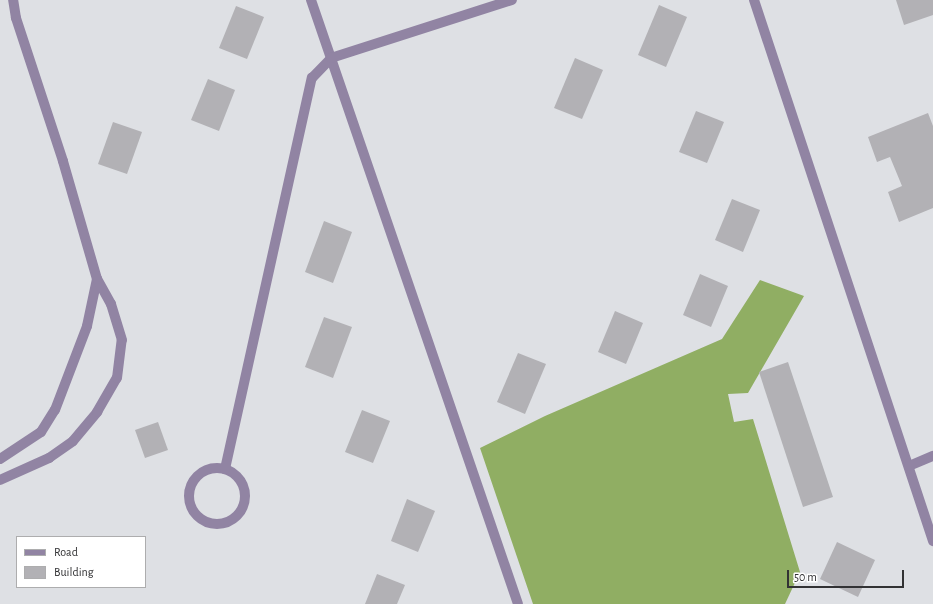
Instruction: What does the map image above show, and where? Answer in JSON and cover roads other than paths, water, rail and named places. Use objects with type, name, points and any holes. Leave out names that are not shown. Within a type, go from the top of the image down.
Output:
[{"type":"street","points":[[0,480],[49,458],[73,441],[97,412],[117,378],[122,340],[111,304],[97,279],[63,162],[16,18],[13,0]]},
{"type":"street","points":[[311,0],[518,604]]},
{"type":"street","points":[[225,469],[312,78],[331,58],[512,0]]},
{"type":"street","points":[[754,0],[933,541]]},
{"type":"street","points":[[0,459],[40,432],[55,410],[87,326],[97,279]]},
{"type":"street","points":[[908,466],[933,456]]},
{"type":"street","points":[[225,469],[239,479],[245,495],[244,504],[239,512],[224,523],[205,521],[192,508],[190,489],[200,474],[208,470],[225,469]]}]
